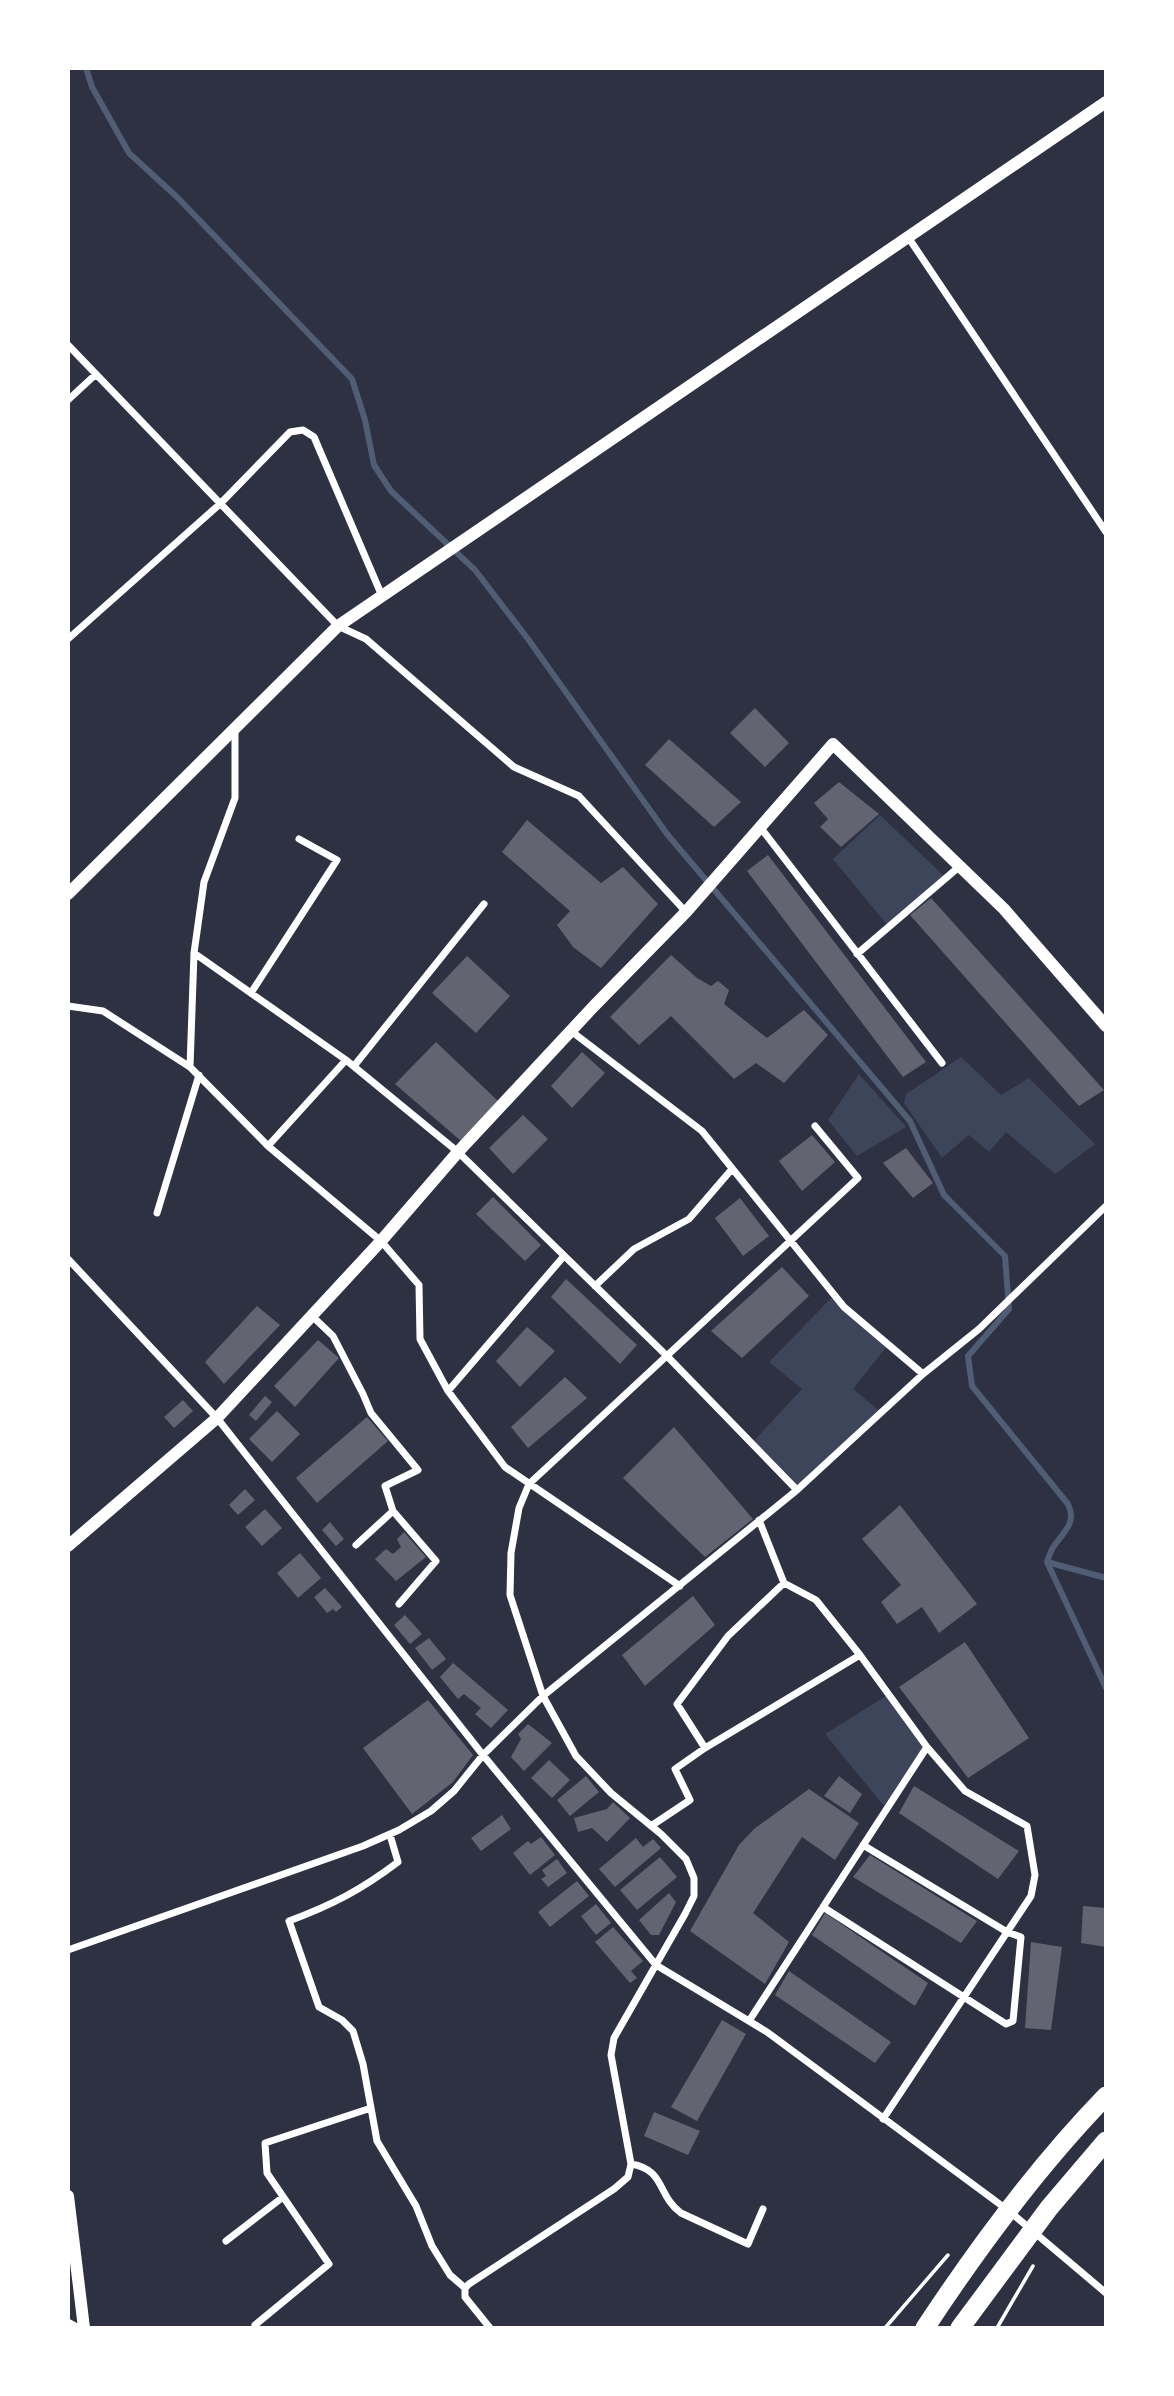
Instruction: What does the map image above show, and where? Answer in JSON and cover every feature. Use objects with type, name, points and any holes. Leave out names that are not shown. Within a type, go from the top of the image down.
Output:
[{"type":"highway","points":[[925,2328],[1042,2168],[1106,2095]]},
{"type":"highway","points":[[960,2328],[1032,2231],[1106,2141]]},
{"type":"street","points":[[68,894],[338,626],[1106,102]]},
{"type":"street","points":[[908,236],[1106,532]]},
{"type":"street","points":[[68,345],[338,626],[366,639],[514,767],[579,796],[686,912]]},
{"type":"street","points":[[68,400],[95,375]]},
{"type":"street","points":[[68,639],[221,503],[290,432],[303,430],[314,437],[382,596]]},
{"type":"street","points":[[190,1066],[194,953],[204,882],[235,798],[235,727]]},
{"type":"street","points":[[68,1546],[218,1418],[381,1241],[458,1152],[686,912],[833,744],[1004,909],[1106,1026]]},
{"type":"street","points":[[760,827],[942,1063]]},
{"type":"street","points":[[251,993],[337,860],[299,839]]},
{"type":"street","points":[[857,954],[960,866]]},
{"type":"street","points":[[354,1066],[484,904]]},
{"type":"street","points":[[194,953],[354,1066],[458,1152],[668,1357],[797,1490]]},
{"type":"street","points":[[68,1006],[103,1011],[190,1066],[268,1146],[381,1241],[419,1285],[419,1339],[448,1391],[505,1467],[680,1586]]},
{"type":"street","points":[[571,1031],[702,1131],[844,1307],[923,1374]]},
{"type":"street","points":[[268,1146],[346,1060]]},
{"type":"street","points":[[157,1213],[199,1075]]},
{"type":"street","points":[[490,2328],[465,2297],[468,2284],[614,2189],[628,2177],[631,2164],[611,2054],[614,2038],[694,1896],[694,1878],[685,1859],[611,1793],[576,1756],[542,1696],[510,1595],[511,1553],[519,1508],[530,1484],[858,1178],[815,1126]]},
{"type":"street","points":[[595,1286],[634,1249],[689,1219],[732,1169]]},
{"type":"street","points":[[68,1950],[363,1846],[390,1835],[431,1811],[542,1696],[797,1490],[923,1374],[979,1329],[1106,1206]]},
{"type":"street","points":[[448,1391],[565,1256]]},
{"type":"street","points":[[68,1259],[218,1418],[483,1755],[656,1965],[749,2021],[1009,2211],[1106,2293]]},
{"type":"street","points":[[312,1316],[333,1336],[370,1413],[418,1470],[385,1486],[393,1511],[436,1561],[399,1604]]},
{"type":"street","points":[[356,1545],[393,1511]]},
{"type":"street","points":[[760,1520],[784,1583],[816,1601],[860,1655],[927,1747],[965,1791],[1027,1826],[1035,1875],[1031,1896],[883,2119]]},
{"type":"street","points":[[705,1748],[677,1704],[728,1636],[784,1583]]},
{"type":"street","points":[[651,1826],[690,1800],[675,1769],[705,1748],[860,1655]]},
{"type":"street","points":[[749,2021],[927,1747]]},
{"type":"street","points":[[390,1835],[398,1862],[333,1905],[289,1921],[320,2007],[342,2020],[352,2031],[363,2064],[377,2141],[416,2206],[432,2246],[450,2275],[465,2288]]},
{"type":"street","points":[[823,1907],[1006,2024],[1013,2021],[1021,1937],[1007,1932],[863,1845]]},
{"type":"street","points":[[255,2325],[329,2264],[267,2173],[265,2143],[371,2108]]},
{"type":"street","points":[[631,2164],[646,2167],[653,2173],[672,2206],[681,2213],[748,2244],[763,2209]]},
{"type":"street","points":[[68,2196],[81,2328]]},
{"type":"street","points":[[226,2241],[283,2197]]},
{"type":"street","points":[[68,2322],[81,2328]]},
{"type":"path","points":[[885,2328],[953,2249]]},
{"type":"path","points":[[997,2328],[1039,2256]]},
{"type":"shaded area","points":[[880,815],[946,878],[888,926],[833,859]]},
{"type":"shaded area","points":[[961,1057],[1001,1095],[1029,1078],[1095,1144],[1055,1174],[1006,1132],[989,1152],[969,1135],[942,1158],[904,1103],[906,1094]]},
{"type":"shaded area","points":[[859,1074],[906,1127],[857,1156],[828,1120]]},
{"type":"shaded area","points":[[834,1295],[888,1345],[853,1389],[882,1413],[797,1490],[751,1444],[749,1446],[802,1389],[769,1362]]},
{"type":"shaded area","points":[[886,1696],[926,1747],[884,1806],[825,1734]]},
{"type":"building","points":[[755,708],[789,743],[765,767],[730,733]]},
{"type":"building","points":[[669,739],[741,802],[714,827],[645,765]]},
{"type":"building","points":[[839,782],[879,814],[841,847],[820,827],[828,819],[814,803]]},
{"type":"building","points":[[527,820],[601,883],[623,867],[658,904],[601,968],[573,947],[557,925],[570,911],[502,852]]},
{"type":"building","points":[[768,855],[926,1062],[903,1077],[747,871]]},
{"type":"building","points":[[931,898],[1104,1090],[1079,1106],[910,915]]},
{"type":"building","points":[[671,955],[697,978],[711,986],[718,981],[729,990],[724,1004],[767,1038],[804,1010],[828,1035],[784,1083],[756,1063],[734,1079],[671,1016],[639,1045],[610,1017]]},
{"type":"building","points":[[467,956],[510,996],[476,1033],[432,993]]},
{"type":"building","points":[[436,1042],[498,1101],[461,1141],[395,1084]]},
{"type":"building","points":[[582,1052],[605,1073],[572,1108],[551,1086]]},
{"type":"building","points":[[523,1115],[548,1139],[513,1174],[489,1148]]},
{"type":"building","points":[[812,1135],[835,1162],[802,1191],[779,1161]]},
{"type":"building","points":[[906,1148],[933,1183],[913,1198],[883,1163]]},
{"type":"building","points":[[493,1197],[541,1245],[525,1261],[476,1214]]},
{"type":"building","points":[[740,1198],[769,1236],[743,1256],[715,1218]]},
{"type":"building","points":[[782,1267],[809,1296],[742,1358],[711,1331]]},
{"type":"building","points":[[566,1279],[637,1345],[620,1364],[551,1297]]},
{"type":"building","points":[[257,1306],[280,1325],[224,1384],[205,1362]]},
{"type":"building","points":[[527,1327],[555,1351],[520,1387],[496,1361]]},
{"type":"building","points":[[318,1340],[339,1358],[295,1407],[274,1386]]},
{"type":"building","points":[[565,1377],[587,1398],[528,1448],[511,1427]]},
{"type":"building","points":[[265,1396],[272,1402],[256,1421],[249,1415]]},
{"type":"building","points":[[183,1400],[193,1411],[174,1428],[164,1417]]},
{"type":"building","points":[[277,1411],[300,1434],[272,1462],[249,1439]]},
{"type":"building","points":[[367,1417],[388,1441],[317,1503],[296,1478]]},
{"type":"building","points":[[674,1427],[753,1519],[705,1557],[623,1478]]},
{"type":"building","points":[[245,1489],[255,1500],[238,1515],[229,1505]]},
{"type":"building","points":[[900,1505],[977,1604],[939,1633],[922,1607],[897,1624],[881,1602],[901,1585],[862,1539]]},
{"type":"building","points":[[265,1509],[282,1528],[262,1546],[245,1527]]},
{"type":"building","points":[[330,1522],[344,1539],[336,1546],[322,1530]]},
{"type":"building","points":[[404,1532],[426,1557],[396,1581],[375,1559],[386,1549],[393,1554],[401,1547],[397,1539]]},
{"type":"building","points":[[300,1553],[321,1578],[298,1598],[277,1573]]},
{"type":"building","points":[[325,1588],[342,1607],[336,1612],[333,1609],[327,1613],[314,1597]]},
{"type":"building","points":[[693,1596],[715,1625],[645,1686],[622,1655]]},
{"type":"building","points":[[405,1615],[422,1634],[410,1644],[394,1625]]},
{"type":"building","points":[[429,1638],[446,1659],[432,1670],[415,1648]]},
{"type":"building","points":[[965,1642],[1029,1738],[968,1778],[899,1687]]},
{"type":"building","points":[[453,1663],[508,1710],[491,1728],[475,1714],[481,1708],[464,1694],[458,1699],[440,1677]]},
{"type":"building","points":[[428,1700],[473,1755],[453,1782],[412,1814],[363,1748]]},
{"type":"building","points":[[528,1724],[552,1743],[524,1771],[511,1757],[521,1739],[518,1734]]},
{"type":"building","points":[[549,1760],[570,1780],[552,1798],[531,1778]]},
{"type":"building","points":[[586,1776],[599,1792],[570,1816],[557,1800]]},
{"type":"building","points":[[839,1776],[862,1794],[850,1813],[824,1796]]},
{"type":"building","points":[[914,1786],[1019,1851],[998,1879],[899,1813]]},
{"type":"building","points":[[809,1789],[859,1823],[835,1860],[802,1837],[753,1913],[789,1942],[765,1984],[690,1931],[739,1845],[754,1829]]},
{"type":"building","points":[[613,1802],[630,1818],[607,1842],[592,1828],[578,1832],[574,1818],[607,1809]]},
{"type":"building","points":[[502,1815],[511,1829],[481,1851],[471,1838]]},
{"type":"building","points":[[541,1837],[555,1855],[530,1875],[513,1853],[528,1841],[531,1844]]},
{"type":"building","points":[[636,1838],[643,1847],[653,1839],[661,1848],[615,1887],[599,1869]]},
{"type":"building","points":[[870,1855],[977,1921],[961,1943],[853,1877]]},
{"type":"building","points":[[660,1857],[677,1877],[637,1910],[620,1890]]},
{"type":"building","points":[[557,1859],[567,1873],[548,1887],[541,1879],[546,1876],[542,1870]]},
{"type":"building","points":[[577,1881],[589,1896],[550,1927],[538,1912]]},
{"type":"building","points":[[669,1893],[676,1902],[659,1935],[651,1935],[639,1920]]},
{"type":"building","points":[[596,1904],[611,1923],[596,1935],[581,1916]]},
{"type":"building","points":[[1083,1906],[1106,1908],[1106,1947],[1081,1943]]},
{"type":"building","points":[[825,1913],[928,1983],[915,2006],[812,1935]]},
{"type":"building","points":[[613,1927],[643,1961],[631,1971],[637,1978],[630,1983],[595,1942]]},
{"type":"building","points":[[1031,1942],[1062,1947],[1051,2030],[1025,2028]]},
{"type":"building","points":[[789,1971],[891,2042],[875,2063],[775,1995]]},
{"type":"building","points":[[722,2020],[746,2034],[697,2121],[671,2107]]},
{"type":"building","points":[[654,2112],[700,2131],[688,2155],[644,2136]]},
{"type":"waterway","points":[[86,68],[92,87],[129,153],[178,198],[352,379],[365,420],[374,465],[391,491],[475,570],[528,639],[667,834],[910,1121],[944,1195],[1005,1256],[1009,1309],[968,1356],[972,1386],[1068,1504],[1070,1522],[1047,1562],[1106,1578]]},
{"type":"waterway","points":[[1047,1562],[1106,1688]]}]
